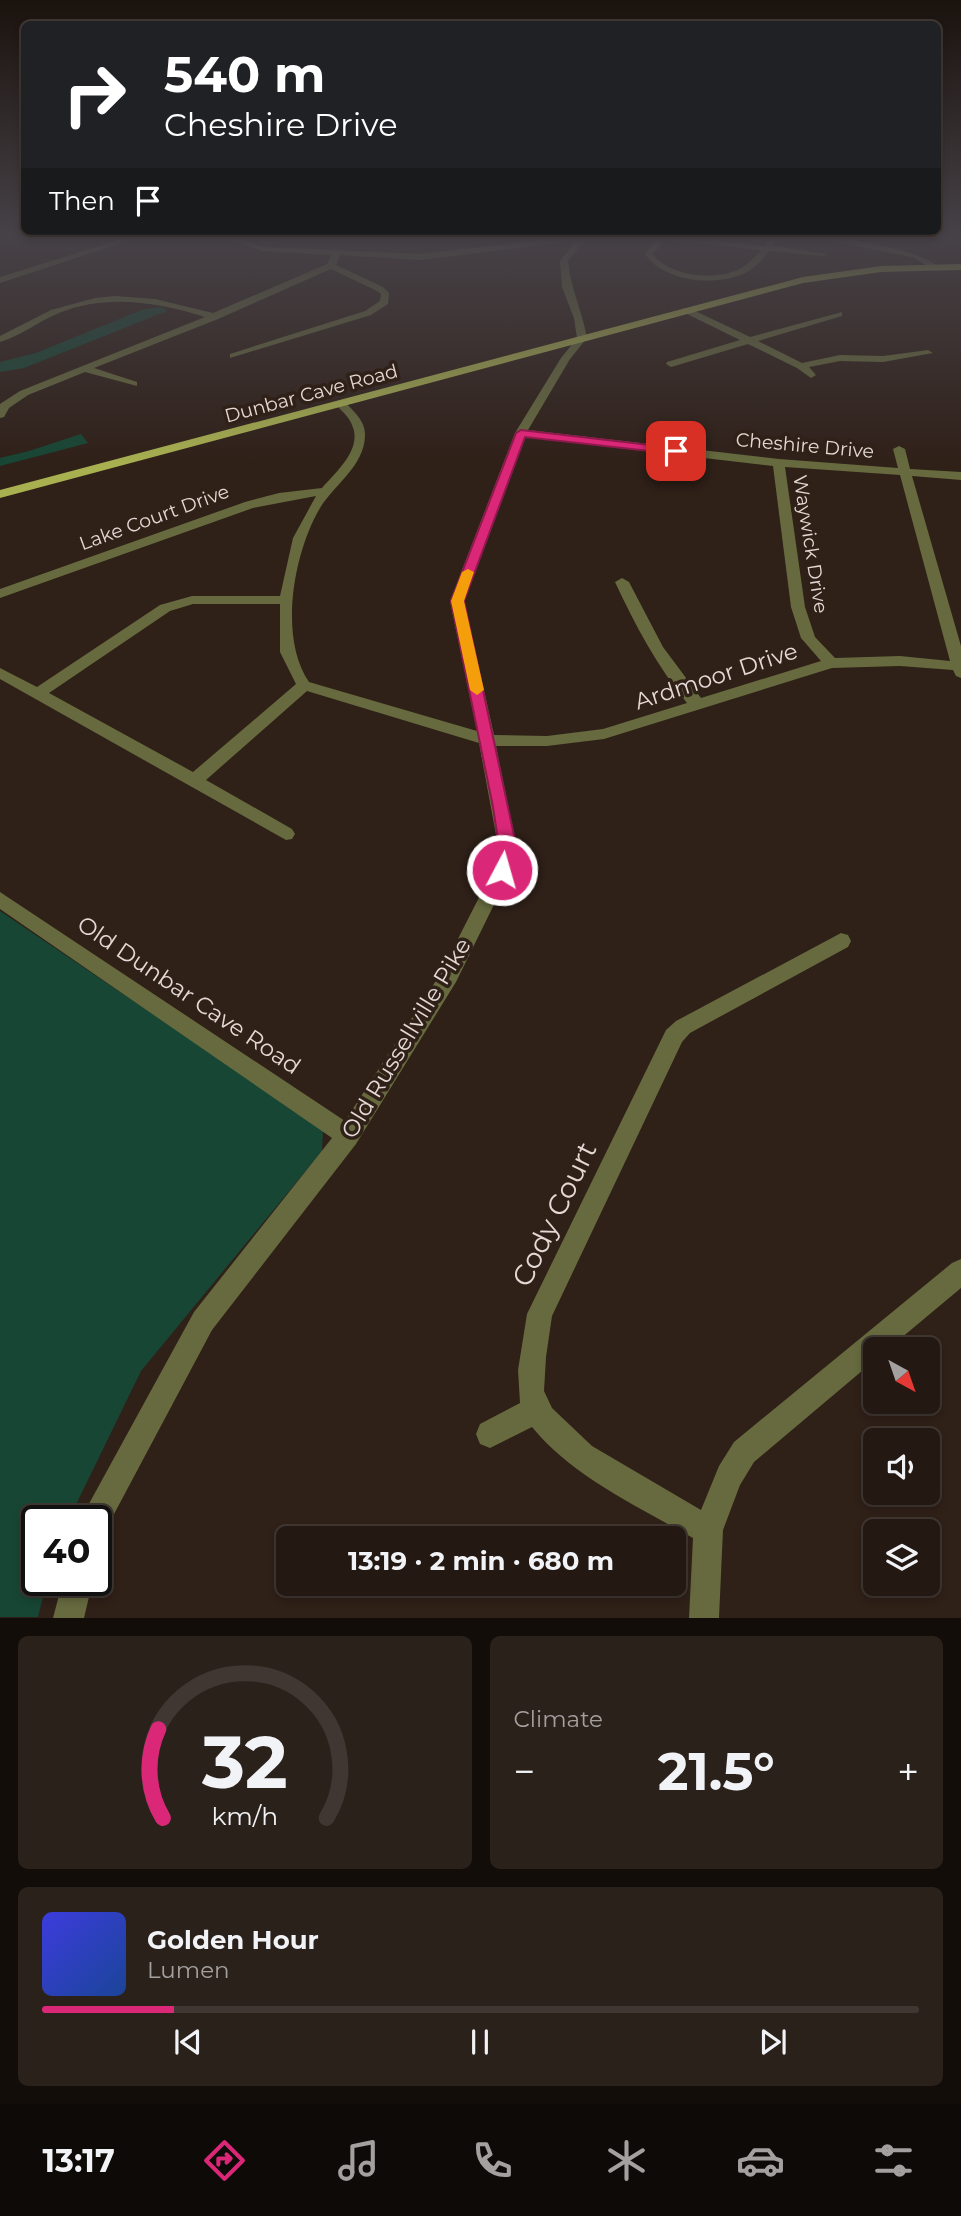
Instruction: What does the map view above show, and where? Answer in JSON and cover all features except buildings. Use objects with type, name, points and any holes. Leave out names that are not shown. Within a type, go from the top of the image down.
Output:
[{"type":"main road","name":"Dunbar Cave Road","points":[[0,494],[672,314]]},
{"type":"street","points":[[0,339],[52,314]]},
{"type":"street","points":[[203,314],[215,317]]},
{"type":"street","points":[[0,415],[4,405],[24,393],[223,314]]},
{"type":"street","points":[[234,356],[366,314]]},
{"type":"street","points":[[577,314],[582,338]]},
{"type":"street","points":[[693,314],[801,366],[811,375]]},
{"type":"street","points":[[671,363],[839,314]]},
{"type":"street","name":"Old Russellville Pike","points":[[104,1505],[203,1321],[348,1136],[446,982],[502,870],[506,840],[488,740],[457,601],[521,433],[566,358],[582,338]]},
{"type":"street","points":[[801,366],[841,358],[883,359],[928,353]]},
{"type":"street","points":[[86,369],[133,384]]},
{"type":"street","points":[[194,781],[304,685],[293,670],[286,650],[286,600],[299,536],[326,491],[339,480],[357,453],[357,421],[340,403]]},
{"type":"street","name":"Cheshire Drive","points":[[521,433],[779,463],[961,476]]},
{"type":"street","points":[[899,449],[960,670]]},
{"type":"street","name":"Waywick Drive","points":[[779,463],[798,607],[808,638],[831,663]]},
{"type":"street","name":"Lake Court Drive","points":[[0,594],[250,505],[279,497],[326,491]]},
{"type":"street","points":[[622,582],[654,649],[673,677],[699,706]]},
{"type":"street","points":[[37,694],[165,608],[192,600],[286,600]]},
{"type":"street","name":"Ardmoor Drive","points":[[304,685],[488,740],[547,741],[604,734],[831,663],[900,661],[960,670]]},
{"type":"street","points":[[0,673],[286,834]]},
{"type":"street","name":"Old Dunbar Cave Road","points":[[0,899],[348,1136]]},
{"type":"street","name":"Cody Court","points":[[537,1409],[531,1398],[533,1342],[540,1314],[674,1036],[683,1027],[841,941]]},
{"type":"street","points":[[704,1618],[708,1530],[729,1476],[744,1452],[961,1272]]},
{"type":"street","points":[[490,1434],[537,1409],[543,1420],[572,1449],[708,1530]]},
{"type":"street","points":[[68,1618],[74,1596]]},
{"type":"green space","points":[[133,314],[161,314],[24,368],[0,372],[0,362],[36,353]]},
{"type":"green space","points":[[81,434],[88,443],[0,466],[0,458]]},
{"type":"green space","points":[[0,911],[323,1129],[322,1151],[141,1371],[76,1505],[21,1505],[21,1596],[43,1596],[38,1617],[0,1617]]},
{"type":"slow traffic","points":[[468,572],[457,601],[477,690]]},
{"type":"route","points":[[502,870],[506,840],[501,807],[457,601],[521,433],[676,451]]}]
